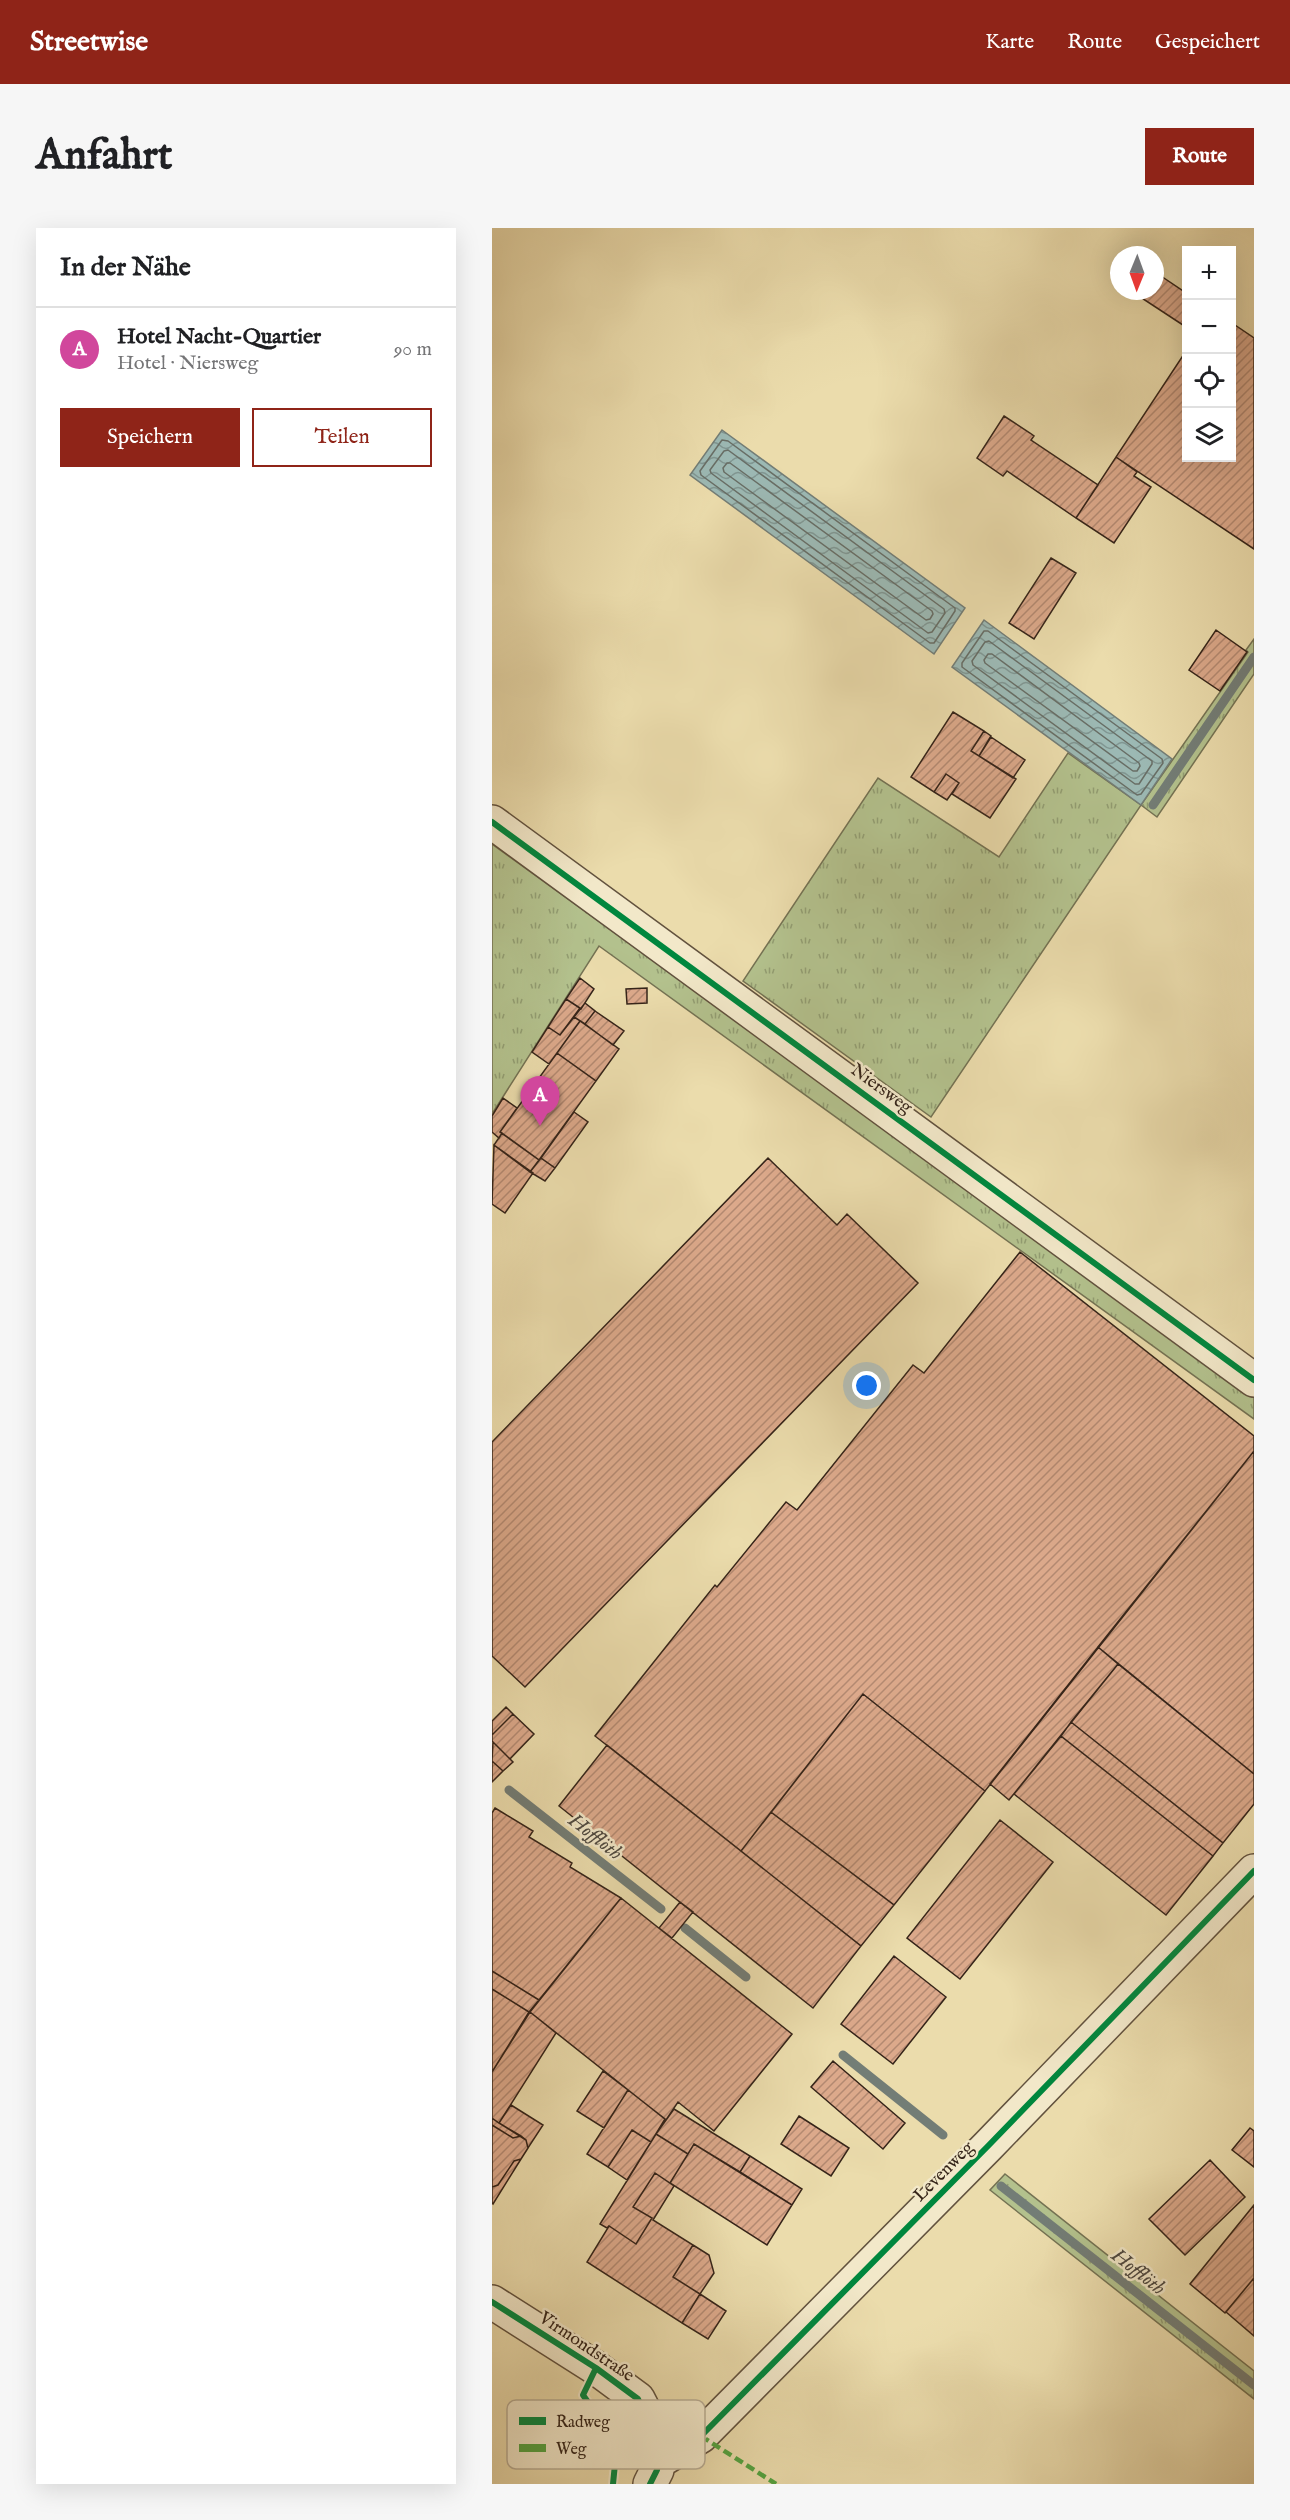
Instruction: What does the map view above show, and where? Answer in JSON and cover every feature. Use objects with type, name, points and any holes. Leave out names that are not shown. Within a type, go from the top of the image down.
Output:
[{"type":"street","name":"Niersweg","points":[[492,822],[1254,1380]]},
{"type":"street","name":"Levenweg","points":[[705,2431],[988,2146],[1254,1871]]},
{"type":"street","name":"Virmondstraße","points":[[492,2302],[596,2368],[639,2400]]},
{"type":"green space","points":[[1254,639],[1254,674],[1157,817],[1141,805],[1248,652],[1246,650]]},
{"type":"green space","points":[[1068,753],[1141,805],[931,1117],[743,981],[878,778],[999,857]]},
{"type":"green space","points":[[492,844],[1254,1396],[1254,1419],[599,946],[492,1114]]},
{"type":"green space","points":[[1005,2174],[1254,2371],[1254,2399],[990,2190]]},
{"type":"water","points":[[722,430],[965,608],[934,654],[690,475]]},
{"type":"water","points":[[984,620],[1172,759],[1141,805],[952,667]]},
{"type":"building","points":[[1164,278],[1182,290],[1182,324],[1145,300],[1164,300]]},
{"type":"building","points":[[1236,326],[1254,338],[1254,549],[1116,457],[1182,357],[1182,462],[1236,462]]},
{"type":"building","points":[[1004,416],[1034,436],[1031,440],[1098,485],[1076,518],[1007,471],[1003,476],[977,458]]},
{"type":"building","points":[[1116,457],[1137,472],[1134,476],[1151,487],[1114,543],[1076,518]]},
{"type":"building","points":[[1051,558],[1076,573],[1034,639],[1009,623]]},
{"type":"building","points":[[1216,630],[1247,652],[1220,691],[1189,670]]},
{"type":"building","points":[[953,712],[984,731],[971,751],[1016,779],[990,818],[952,794],[959,783],[946,774],[934,792],[911,777]]},
{"type":"building","points":[[984,731],[991,736],[979,756],[971,751]]},
{"type":"building","points":[[991,737],[1025,760],[1013,778],[979,756]]},
{"type":"building","points":[[946,774],[959,783],[947,800],[934,792]]},
{"type":"building","points":[[580,978],[594,989],[581,1009],[566,999]]},
{"type":"building","points":[[647,988],[647,1003],[627,1004],[626,989]]},
{"type":"building","points":[[566,999],[580,1008],[560,1035],[548,1027]]},
{"type":"building","points":[[585,1003],[595,1011],[585,1024],[574,1017]]},
{"type":"building","points":[[595,1011],[624,1031],[613,1045],[585,1024]]},
{"type":"building","points":[[574,1017],[580,1021],[549,1064],[532,1052],[548,1027],[560,1035]]},
{"type":"building","points":[[580,1021],[619,1049],[596,1081],[557,1053]]},
{"type":"building","points":[[557,1053],[596,1081],[539,1160],[500,1132]]},
{"type":"building","points":[[503,1098],[517,1108],[500,1132],[502,1133],[499,1138],[492,1132],[492,1116]]},
{"type":"building","points":[[574,1112],[588,1122],[555,1168],[541,1158]]},
{"type":"building","points":[[502,1133],[539,1160],[530,1172],[494,1145]]},
{"type":"building","points":[[494,1145],[533,1173],[505,1213],[492,1204]]},
{"type":"building","points":[[541,1158],[555,1168],[545,1181],[530,1172]]},
{"type":"building","points":[[768,1158],[837,1225],[847,1214],[918,1283],[525,1687],[492,1656],[492,1442]]},
{"type":"building","points":[[1020,1252],[1254,1436],[1254,1451],[985,1791],[863,1694],[741,1851],[595,1736],[715,1585],[717,1587],[786,1502],[797,1510],[913,1365],[924,1373]]},
{"type":"building","points":[[1254,1451],[1254,1774],[1098,1647]]},
{"type":"building","points":[[1098,1647],[1118,1664],[1009,1800],[990,1784]]},
{"type":"building","points":[[1118,1664],[1254,1774],[1254,1804],[1223,1843],[1071,1722]]},
{"type":"building","points":[[863,1694],[985,1791],[894,1905],[771,1812]]},
{"type":"building","points":[[506,1707],[513,1714],[492,1735],[492,1721]]},
{"type":"building","points":[[513,1714],[534,1734],[510,1759],[492,1741],[492,1735]]},
{"type":"building","points":[[1071,1722],[1223,1843],[1213,1856],[1061,1736]]},
{"type":"building","points":[[1061,1736],[1213,1856],[1166,1915],[1014,1794]]},
{"type":"building","points":[[493,1742],[513,1762],[503,1771],[492,1761]]},
{"type":"building","points":[[607,1745],[861,1946],[813,2008],[559,1806]]},
{"type":"building","points":[[492,1761],[503,1771],[492,1782]]},
{"type":"building","points":[[495,1808],[533,1831],[529,1837],[572,1863],[570,1867],[621,1898],[539,2000],[492,1971],[492,1813]]},
{"type":"building","points":[[771,1812],[894,1905],[861,1946],[741,1851]]},
{"type":"building","points":[[1000,1820],[1053,1862],[960,1979],[907,1938]]},
{"type":"building","points":[[621,1898],[792,2034],[714,2131],[678,2102],[666,2120],[530,2012]]},
{"type":"building","points":[[680,1902],[693,1912],[672,1938],[659,1928]]},
{"type":"building","points":[[894,1956],[946,1997],[893,2064],[841,2024]]},
{"type":"building","points":[[492,1971],[539,2000],[529,2012],[492,1989]]},
{"type":"building","points":[[492,1989],[529,2012],[492,2072]]},
{"type":"building","points":[[530,2012],[556,2033],[499,2123],[492,2118],[492,2072]]},
{"type":"building","points":[[833,2061],[905,2123],[883,2149],[811,2087]]},
{"type":"building","points":[[603,2071],[628,2090],[604,2128],[577,2111]]},
{"type":"building","points":[[628,2090],[665,2119],[651,2142],[632,2130],[608,2167],[587,2154]]},
{"type":"building","points":[[511,2105],[543,2125],[528,2148],[526,2140],[499,2123]]},
{"type":"building","points":[[674,2109],[750,2156],[740,2172],[694,2144],[688,2154],[656,2134]]},
{"type":"building","points":[[799,2116],[849,2148],[831,2176],[781,2144]]},
{"type":"building","points":[[492,2118],[521,2136],[513,2138],[492,2125]]},
{"type":"building","points":[[492,2125],[513,2138],[521,2136],[526,2140],[528,2148],[521,2159],[514,2161],[498,2185],[492,2187]]},
{"type":"building","points":[[1250,2128],[1254,2131],[1254,2167],[1232,2150]]},
{"type":"building","points":[[632,2130],[651,2142],[627,2180],[608,2167]]},
{"type":"building","points":[[656,2134],[688,2154],[670,2183],[655,2173],[633,2207],[652,2218],[636,2244],[609,2226],[607,2228],[600,2224]]},
{"type":"building","points":[[694,2144],[792,2205],[767,2245],[670,2183]]},
{"type":"building","points":[[750,2156],[802,2189],[792,2205],[740,2172]]},
{"type":"building","points":[[521,2159],[493,2204],[492,2187],[498,2185],[514,2161]]},
{"type":"building","points":[[1210,2160],[1245,2197],[1185,2255],[1149,2219]]},
{"type":"building","points":[[655,2173],[674,2186],[653,2220],[693,2245],[673,2277],[700,2294],[682,2323],[587,2262],[609,2226],[636,2244],[652,2218],[633,2207]]},
{"type":"building","points":[[1254,2205],[1254,2278],[1225,2313],[1190,2284]]},
{"type":"building","points":[[693,2245],[709,2255],[714,2273],[700,2294],[673,2277]]},
{"type":"building","points":[[1254,2278],[1254,2336],[1226,2312]]},
{"type":"building","points":[[700,2294],[726,2311],[708,2339],[682,2323]]},
{"type":"waterway","points":[[1153,805],[1254,657]]},
{"type":"waterway","name":"Hofflöth","points":[[509,1790],[661,1909]]},
{"type":"waterway","name":"Hofflöth","points":[[685,1928],[746,1977]]},
{"type":"waterway","name":"Hofflöth","points":[[843,2055],[943,2135]]},
{"type":"waterway","name":"Hofflöth","points":[[1001,2186],[1254,2385]]},
{"type":"marked path","points":[[705,2439],[776,2484]]},
{"type":"cycle path","points":[[492,822],[1254,1380]]},
{"type":"cycle path","points":[[705,2432],[988,2146],[1254,1871]]},
{"type":"cycle path","points":[[492,2302],[596,2368],[639,2400]]},
{"type":"cycle path","points":[[586,2400],[583,2395],[596,2368]]},
{"type":"cycle path","points":[[613,2484],[614,2469]]},
{"type":"cycle path","points":[[650,2484],[657,2469]]},
{"type":"place","name":"Hotel Nacht-Quartier","points":[[540,1126]]}]
